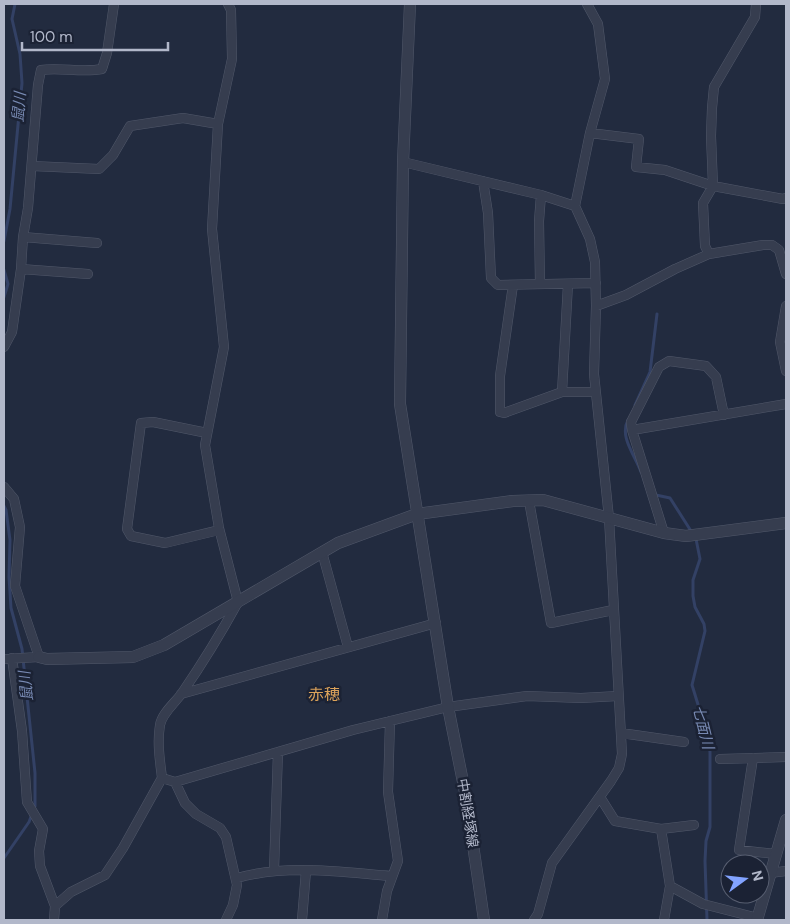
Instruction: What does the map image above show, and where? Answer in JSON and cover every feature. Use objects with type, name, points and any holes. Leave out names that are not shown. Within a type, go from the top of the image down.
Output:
[{"type":"street","points":[[4,347],[12,332],[21,269],[41,70],[54,68],[94,71],[102,69],[107,53],[114,4]]},
{"type":"street","points":[[55,906],[71,892],[105,875],[123,848],[162,778],[159,745],[162,718],[181,694],[228,621],[238,602],[219,530],[205,445],[224,347],[212,229],[218,124],[232,59],[231,10],[228,4]]},
{"type":"street","name":"中割経塚線","points":[[410,4],[403,162],[400,404],[448,707],[466,797],[484,920]]},
{"type":"street","points":[[534,920],[538,914],[552,863],[619,768],[622,754],[609,518],[593,358],[596,306],[595,262],[590,239],[575,206],[590,133],[605,79],[598,24],[587,4]]},
{"type":"street","points":[[708,254],[705,246],[703,203],[713,186],[711,136],[714,87],[755,17],[756,4]]},
{"type":"street","points":[[32,166],[99,169],[113,155],[130,126],[183,118],[218,124]]},
{"type":"street","points":[[590,133],[639,139],[636,167],[665,170],[713,186],[786,198]]},
{"type":"street","points":[[403,162],[541,195],[575,206]]},
{"type":"street","points":[[483,181],[488,213],[491,278],[498,285],[596,283]]},
{"type":"street","points":[[540,284],[538,221],[541,195]]},
{"type":"street","points":[[23,237],[97,244]]},
{"type":"street","points":[[596,306],[626,296],[675,269],[708,254],[772,245],[779,250],[786,274]]},
{"type":"street","points":[[21,269],[88,274]]},
{"type":"street","points":[[562,392],[568,284]]},
{"type":"street","points":[[513,285],[500,376],[500,412],[504,413],[562,392],[596,392]]},
{"type":"street","points":[[786,306],[780,342],[786,371]]},
{"type":"street","points":[[664,533],[631,422],[659,367],[669,361],[706,366],[716,377],[724,414]]},
{"type":"street","points":[[632,430],[786,404]]},
{"type":"street","points":[[207,434],[153,422],[141,423],[127,529],[131,536],[165,543],[219,530]]},
{"type":"street","points":[[4,487],[14,498],[20,527],[15,586],[35,658]]},
{"type":"street","points":[[54,920],[55,906],[40,866],[39,851],[43,829],[27,802],[22,731],[11,658],[47,659],[133,656],[164,645],[338,543],[417,514],[472,506],[543,500],[664,533],[686,536],[786,523]]},
{"type":"street","points":[[528,501],[551,623],[613,610]]},
{"type":"street","points":[[322,552],[348,647]]},
{"type":"street","points":[[181,694],[436,623]]},
{"type":"street","points":[[162,778],[175,782],[353,730],[448,707],[528,696],[581,698],[618,696]]},
{"type":"street","points":[[382,920],[392,876],[398,861],[388,792],[390,720]]},
{"type":"street","points":[[621,733],[684,742]]},
{"type":"street","points":[[274,870],[278,752]]},
{"type":"street","points":[[720,760],[786,757]]},
{"type":"street","points":[[753,758],[739,850],[776,854]]},
{"type":"street","points":[[175,782],[185,803],[196,814],[220,828],[226,837],[237,878],[233,905],[226,920]]},
{"type":"street","points":[[600,796],[615,821],[661,829],[694,825]]},
{"type":"street","points":[[786,820],[770,873],[786,872]]},
{"type":"street","points":[[661,829],[670,886],[664,920]]},
{"type":"street","points":[[237,878],[274,870],[392,876]]},
{"type":"street","points":[[302,920],[306,871]]},
{"type":"street","points":[[670,886],[703,904],[757,919],[761,904]]},
{"type":"waterway","name":"鼠川","points":[[4,241],[10,209],[22,83],[20,54],[12,19],[15,4]]},
{"type":"waterway","name":"鼠川","points":[[4,270],[8,284],[4,297]]},
{"type":"waterway","name":"七面川","points":[[635,405],[650,372],[657,314]]},
{"type":"waterway","name":"七面川","points":[[628,420],[625,433],[641,472]]},
{"type":"waterway","name":"七面川","points":[[656,495],[670,498],[691,531]]},
{"type":"waterway","name":"鼠川","points":[[4,506],[10,540],[9,577],[11,608],[22,649],[35,773],[35,806],[29,822],[4,858]]},
{"type":"waterway","name":"七面川","points":[[696,539],[700,559],[693,580],[693,596],[695,607],[704,624],[705,631],[692,685],[708,737],[710,752],[710,827],[706,841],[705,861],[707,920]]},
{"type":"district","name":"赤穂","points":[[324,694]]}]
